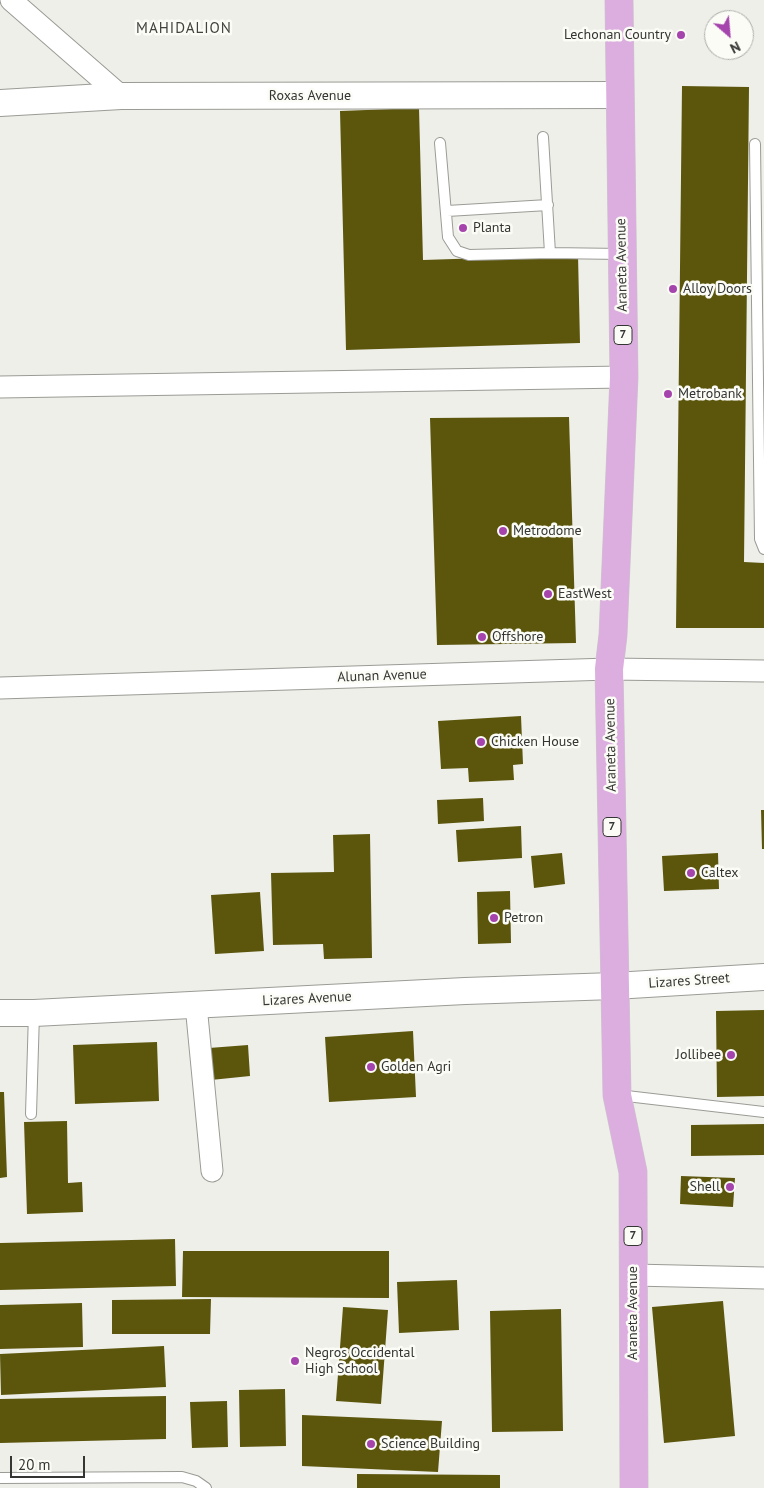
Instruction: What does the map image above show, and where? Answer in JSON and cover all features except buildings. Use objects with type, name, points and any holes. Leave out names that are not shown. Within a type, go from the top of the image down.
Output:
[{"type":"main road","name":"Araneta Avenue","points":[[619,0],[624,377],[610,669],[617,1095],[633,1172],[634,1488]]},
{"type":"street","points":[[11,0],[121,96]]},
{"type":"street","name":"Roxas Avenue","points":[[0,103],[121,96],[620,95]]},
{"type":"street","points":[[0,387],[624,377]]},
{"type":"street","name":"Alunan Avenue","points":[[0,688],[610,669],[764,671]]},
{"type":"street","name":"Lizares Street","points":[[614,986],[764,976]]},
{"type":"street","name":"Lizares Avenue","points":[[0,1013],[34,1013],[464,991],[614,986]]},
{"type":"street","points":[[196,1005],[212,1171]]},
{"type":"street","points":[[633,1275],[764,1278]]},
{"type":"lane","points":[[544,137],[550,253]]},
{"type":"lane","points":[[440,143],[448,237],[457,251],[469,255],[622,254]]},
{"type":"lane","points":[[755,144],[760,539],[764,549]]},
{"type":"lane","points":[[447,211],[548,205]]},
{"type":"lane","points":[[31,1114],[34,1013]]},
{"type":"lane","points":[[617,1095],[764,1112]]},
{"type":"lane","points":[[0,1478],[182,1477],[196,1481],[206,1488]]},
{"type":"place","name":"Lechonan Country","points":[[681,35]]},
{"type":"place","name":"Planta","points":[[463,228]]},
{"type":"place","name":"Alloy Doors","points":[[673,289]]},
{"type":"place","name":"Metrobank","points":[[668,394]]},
{"type":"place","name":"Metrodome","points":[[503,531]]},
{"type":"place","name":"EastWest","points":[[548,594]]},
{"type":"place","name":"Offshore","points":[[482,637]]},
{"type":"place","name":"Chicken House","points":[[481,742]]},
{"type":"place","name":"Caltex","points":[[691,873]]},
{"type":"place","name":"Petron","points":[[494,918]]},
{"type":"place","name":"Jollibee","points":[[731,1055]]},
{"type":"place","name":"Golden Agri","points":[[371,1067]]},
{"type":"place","name":"Shell","points":[[730,1187]]},
{"type":"place","name":"Negros Occidental High School","points":[[295,1361]]},
{"type":"place","name":"Science Building","points":[[371,1444]]},
{"type":"district","name":"MAHIDALION","points":[[184,29]]}]
